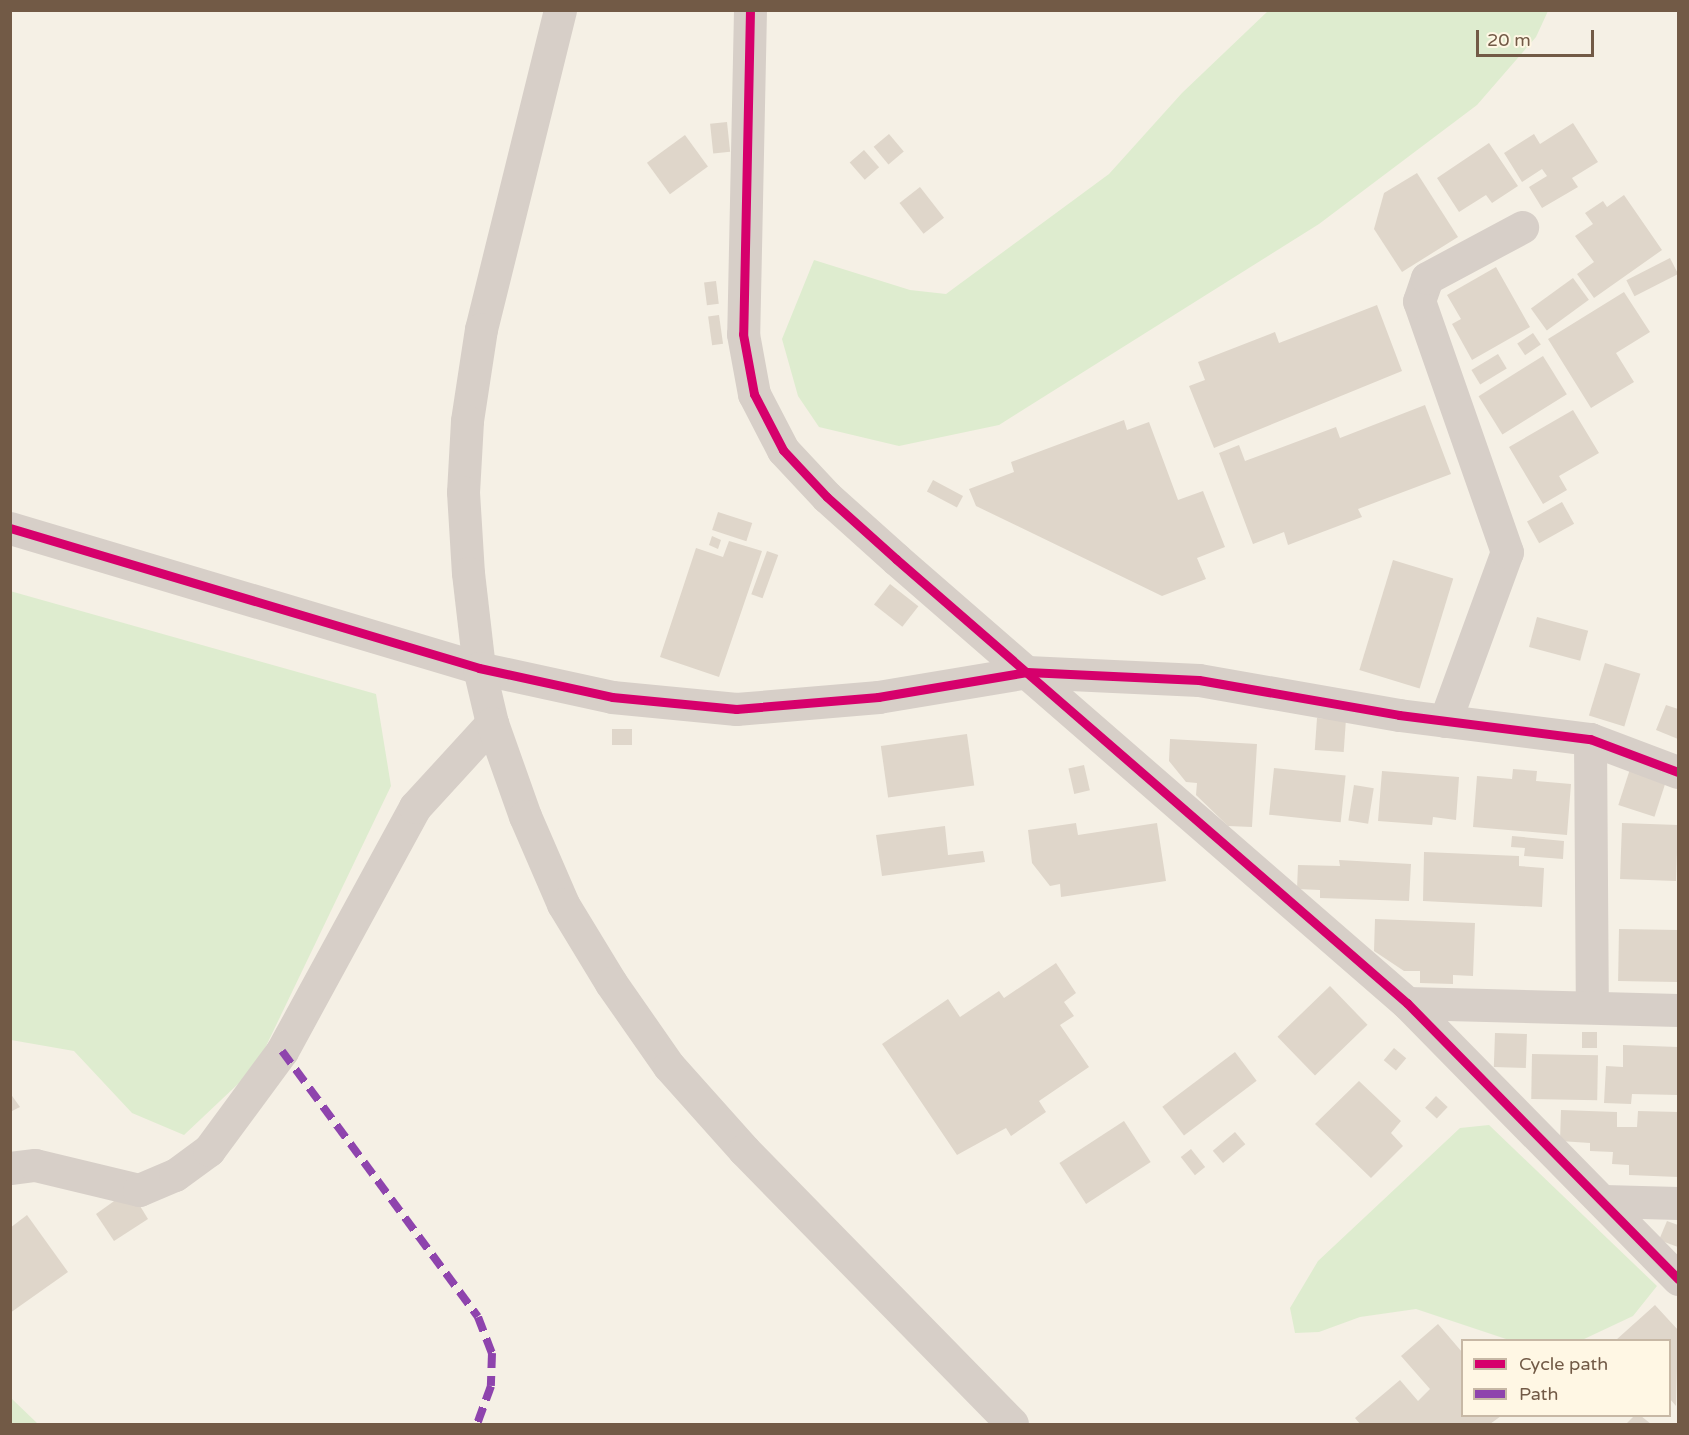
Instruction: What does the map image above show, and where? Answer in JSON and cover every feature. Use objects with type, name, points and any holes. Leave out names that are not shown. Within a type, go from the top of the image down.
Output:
[{"type":"street","points":[[560,10],[481,329],[467,421],[463,492],[479,668],[492,723],[525,816],[563,903],[611,983],[669,1066],[744,1150],[1012,1425]]},
{"type":"street","points":[[750,10],[743,334],[754,394],[783,450],[827,497],[1407,1003],[1604,1201],[1678,1279]]},
{"type":"street","points":[[1445,721],[1507,552],[1419,301],[1427,278],[1522,226]]},
{"type":"street","points":[[10,528],[479,668],[612,697],[736,709],[878,697],[1027,672],[1199,680],[1445,721],[1590,739],[1678,772]]},
{"type":"street","points":[[10,1168],[35,1165],[139,1190],[175,1175],[209,1150],[282,1051],[415,807],[492,723]]},
{"type":"street","points":[[1590,739],[1592,1006]]},
{"type":"street","points":[[1407,1003],[1678,1010]]},
{"type":"street","points":[[1604,1201],[1678,1203]]},
{"type":"green space","points":[[1268,11],[1548,11],[1536,37],[1477,105],[1319,224],[999,425],[899,446],[819,427],[798,396],[782,339],[814,260],[910,290],[946,294],[1109,174],[1182,93]]},
{"type":"green space","points":[[10,591],[376,694],[391,786],[256,1067],[184,1135],[132,1113],[74,1051],[11,1040]]},
{"type":"green space","points":[[1489,1125],[1657,1286],[1633,1316],[1584,1339],[1506,1339],[1416,1309],[1360,1317],[1319,1332],[1295,1333],[1290,1308],[1318,1261],[1460,1128]]},
{"type":"green space","points":[[11,1398],[38,1424],[11,1424]]},
{"type":"building","points":[[727,122],[730,152],[713,154],[710,124]]},
{"type":"building","points":[[1573,123],[1598,162],[1572,178],[1578,187],[1542,208],[1529,187],[1547,176],[1542,169],[1522,182],[1504,153],[1534,134],[1540,144]]},
{"type":"building","points":[[889,134],[904,152],[888,164],[874,147]]},
{"type":"building","points":[[685,135],[708,167],[670,194],[647,163]]},
{"type":"building","points":[[1489,143],[1518,186],[1492,203],[1486,195],[1459,212],[1437,178]]},
{"type":"building","points":[[864,150],[879,167],[865,180],[850,162]]},
{"type":"building","points":[[1417,173],[1458,237],[1402,272],[1374,229],[1384,193]]},
{"type":"building","points":[[920,187],[944,218],[924,234],[900,203]]},
{"type":"building","points":[[1624,195],[1662,250],[1594,298],[1577,274],[1594,262],[1575,236],[1593,224],[1585,213],[1603,201],[1607,207]]},
{"type":"building","points":[[1670,258],[1678,274],[1635,296],[1626,280]]},
{"type":"building","points":[[1496,267],[1530,327],[1472,360],[1452,324],[1461,319],[1447,295]]},
{"type":"building","points":[[1573,278],[1589,300],[1547,330],[1531,309]]},
{"type":"building","points":[[716,281],[719,304],[707,305],[704,282]]},
{"type":"building","points":[[1624,292],[1650,332],[1616,353],[1634,382],[1591,408],[1548,339]]},
{"type":"building","points":[[1377,305],[1402,371],[1214,448],[1189,386],[1205,380],[1198,362],[1275,332],[1279,343]]},
{"type":"building","points":[[719,315],[723,344],[712,345],[708,317]]},
{"type":"building","points":[[1533,333],[1541,345],[1525,355],[1517,344]]},
{"type":"building","points":[[1498,354],[1507,369],[1480,385],[1471,370]]},
{"type":"building","points":[[1543,356],[1567,394],[1502,434],[1479,396]]},
{"type":"building","points":[[1425,405],[1451,474],[1358,509],[1362,517],[1288,545],[1284,532],[1253,544],[1219,453],[1239,445],[1245,461],[1336,427],[1340,438]]},
{"type":"building","points":[[1573,410],[1599,453],[1559,476],[1567,490],[1543,504],[1509,447]]},
{"type":"building","points":[[1124,420],[1127,430],[1149,422],[1178,500],[1203,491],[1225,547],[1197,558],[1206,579],[1162,596],[976,506],[969,489],[1014,472],[1011,462]]},
{"type":"building","points":[[933,480],[963,496],[957,507],[927,491]]},
{"type":"building","points":[[1562,502],[1574,524],[1539,543],[1527,521]]},
{"type":"building","points":[[718,512],[752,523],[746,541],[712,530]]},
{"type":"building","points":[[712,536],[721,540],[718,549],[709,545]]},
{"type":"building","points":[[729,541],[762,551],[719,677],[660,657],[696,548],[723,557]]},
{"type":"building","points":[[767,551],[778,555],[763,598],[751,594]]},
{"type":"building","points":[[1393,560],[1453,578],[1420,688],[1359,670]]},
{"type":"building","points":[[890,584],[918,606],[902,627],[874,604]]},
{"type":"building","points":[[1537,617],[1588,631],[1580,661],[1529,647]]},
{"type":"building","points":[[1605,663],[1640,674],[1624,726],[1589,716]]},
{"type":"building","points":[[1666,705],[1678,709],[1678,739],[1656,730]]},
{"type":"building","points":[[1317,718],[1346,720],[1344,752],[1315,750]]},
{"type":"building","points":[[612,729],[632,729],[632,745],[612,745]]},
{"type":"building","points":[[967,734],[974,785],[888,798],[881,746]]},
{"type":"building","points":[[1170,739],[1257,744],[1252,827],[1228,826],[1196,795],[1197,783],[1186,782],[1169,761]]},
{"type":"building","points":[[1084,765],[1090,790],[1074,794],[1068,769]]},
{"type":"building","points":[[1631,766],[1667,778],[1654,817],[1618,805]]},
{"type":"building","points":[[1274,768],[1346,776],[1341,822],[1269,815]]},
{"type":"building","points":[[1513,769],[1537,771],[1536,781],[1571,784],[1567,835],[1473,827],[1477,776],[1512,779]]},
{"type":"building","points":[[1382,771],[1459,777],[1456,820],[1433,817],[1432,825],[1378,821]]},
{"type":"building","points":[[1354,785],[1374,788],[1368,824],[1348,821]]},
{"type":"building","points":[[1076,823],[1078,835],[1157,823],[1166,881],[1061,897],[1060,884],[1050,886],[1032,863],[1028,830]]},
{"type":"building","points":[[1622,823],[1678,825],[1676,881],[1620,879]]},
{"type":"building","points":[[945,826],[948,855],[983,851],[985,862],[882,876],[876,835]]},
{"type":"building","points":[[1512,836],[1564,841],[1563,859],[1524,856],[1525,848],[1511,847]]},
{"type":"building","points":[[1424,852],[1519,856],[1519,866],[1544,868],[1542,907],[1423,901]]},
{"type":"building","points":[[1339,860],[1411,864],[1409,901],[1320,898],[1320,890],[1297,889],[1298,865],[1340,866]]},
{"type":"building","points":[[1375,919],[1475,923],[1473,976],[1453,975],[1453,984],[1420,983],[1420,971],[1404,971],[1374,951]]},
{"type":"building","points":[[1619,929],[1678,930],[1677,982],[1618,981]]},
{"type":"building","points":[[1056,963],[1076,993],[1064,1002],[1074,1016],[1060,1025],[1089,1067],[1039,1101],[1046,1112],[1011,1136],[1006,1128],[957,1155],[882,1044],[948,999],[960,1017],[999,991],[1004,998]]},
{"type":"building","points":[[1330,986],[1368,1025],[1315,1076],[1277,1037]]},
{"type":"building","points":[[1582,1032],[1597,1032],[1597,1048],[1582,1048]]},
{"type":"building","points":[[1495,1033],[1527,1034],[1526,1068],[1494,1067]]},
{"type":"building","points":[[1623,1045],[1678,1047],[1678,1095],[1632,1094],[1631,1104],[1604,1103],[1606,1066],[1623,1067]]},
{"type":"building","points":[[1394,1048],[1406,1058],[1396,1071],[1384,1060]]},
{"type":"building","points":[[1235,1052],[1257,1081],[1184,1136],[1162,1107]]},
{"type":"building","points":[[1532,1054],[1598,1055],[1597,1100],[1531,1099]]},
{"type":"building","points":[[1359,1081],[1401,1121],[1391,1133],[1403,1146],[1371,1178],[1315,1124]]},
{"type":"building","points":[[10,1093],[20,1107],[10,1112]]},
{"type":"building","points":[[1436,1096],[1448,1107],[1437,1119],[1425,1108]]},
{"type":"building","points":[[1561,1110],[1617,1112],[1617,1127],[1637,1127],[1638,1111],[1678,1112],[1678,1177],[1629,1175],[1629,1165],[1612,1164],[1613,1152],[1590,1151],[1590,1143],[1560,1141]]},
{"type":"building","points":[[1124,1121],[1151,1162],[1086,1204],[1059,1163]]},
{"type":"building","points":[[1235,1132],[1245,1144],[1223,1163],[1213,1151]]},
{"type":"building","points":[[1191,1149],[1205,1167],[1195,1175],[1181,1157]]},
{"type":"building","points":[[117,1199],[137,1201],[148,1219],[114,1241],[96,1214]]},
{"type":"building","points":[[27,1215],[68,1272],[10,1313],[10,1228]]},
{"type":"building","points":[[1667,1221],[1678,1225],[1678,1247],[1659,1240]]},
{"type":"building","points":[[1655,1305],[1678,1330],[1676,1406],[1671,1400],[1671,1339],[1617,1339]]},
{"type":"building","points":[[1438,1324],[1461,1351],[1461,1417],[1500,1417],[1490,1424],[1360,1424],[1355,1418],[1400,1380],[1418,1401],[1430,1389],[1401,1356]]},
{"type":"building","points":[[1633,1417],[1642,1417],[1651,1424],[1626,1424]]},
{"type":"marked path","points":[[282,1051],[478,1317],[492,1353],[491,1386],[477,1424]]},
{"type":"cycle path","points":[[750,10],[743,334],[754,394],[783,450],[827,497],[896,559],[1407,1003],[1678,1279]]},
{"type":"cycle path","points":[[10,528],[479,668],[612,697],[736,709],[878,697],[1027,672],[1199,680],[1399,715],[1590,739],[1678,772]]}]
